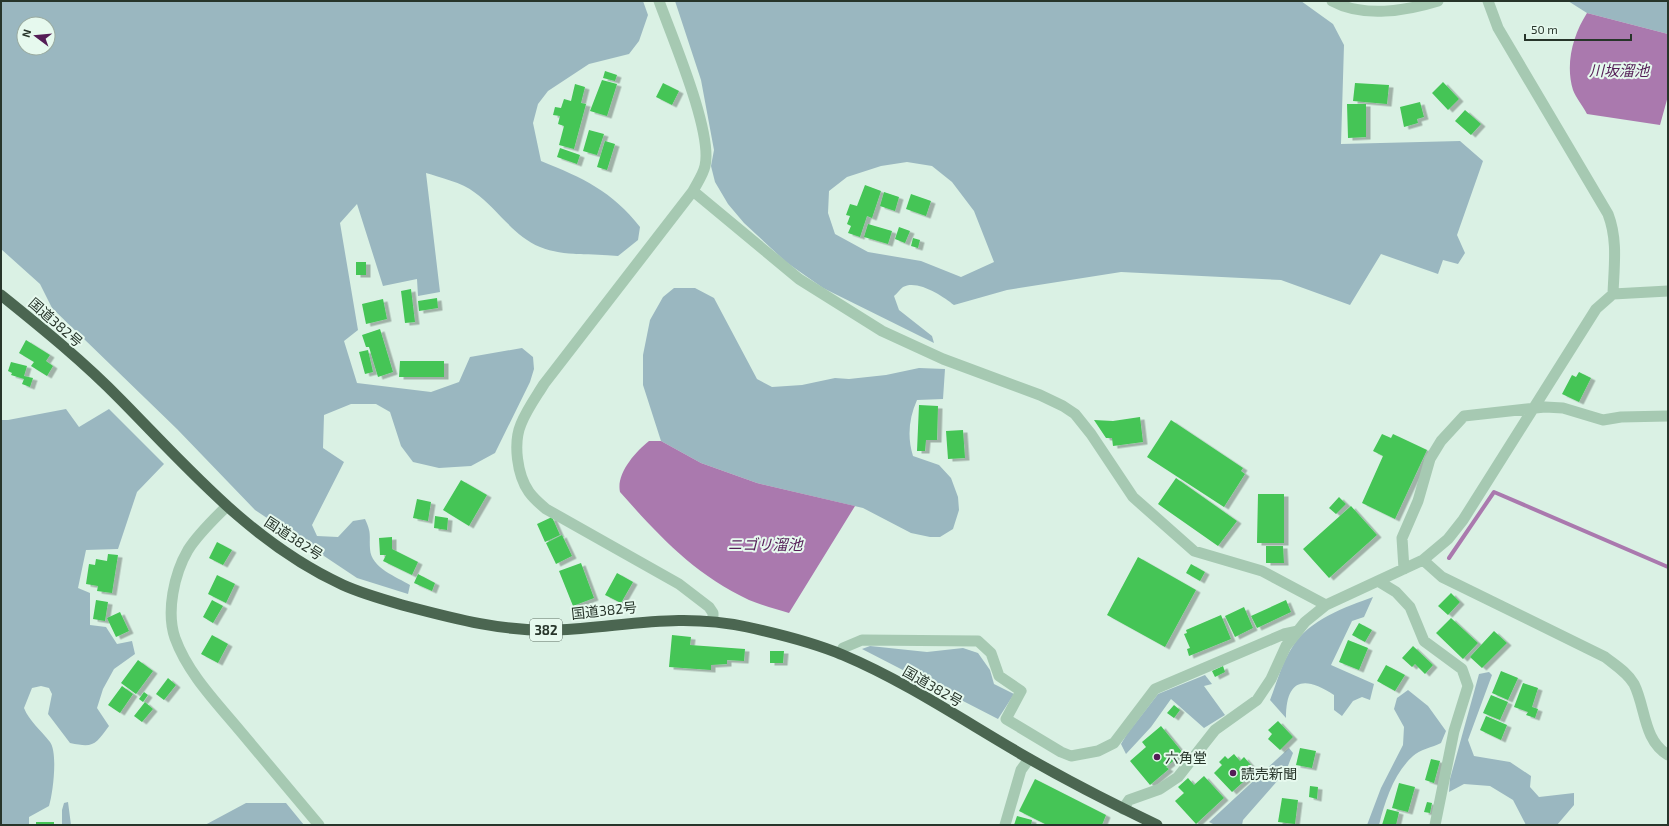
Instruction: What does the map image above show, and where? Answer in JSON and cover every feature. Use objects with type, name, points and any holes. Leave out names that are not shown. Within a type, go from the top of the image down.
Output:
[{"type":"highway","name":"国道382号","points":[[1,295],[118,398],[226,507],[273,545],[343,585],[372,596],[462,620],[505,628],[552,630],[661,620],[713,620],[787,636],[840,654],[879,672],[1029,759],[1123,809],[1157,825]]},
{"type":"street","points":[[659,1],[697,108],[705,139],[705,166],[693,191],[544,384],[520,425],[517,443],[519,464],[524,483],[537,501],[546,509],[679,584],[709,607],[713,613],[713,620]]},
{"type":"street","points":[[1332,1],[1344,7],[1372,11],[1396,10],[1438,1]]},
{"type":"street","points":[[1488,1],[1498,28],[1608,214],[1614,229],[1616,244],[1613,294]]},
{"type":"street","points":[[693,191],[799,279],[882,331],[943,359],[1040,395],[1063,406],[1075,414],[1091,434],[1133,497],[1194,551],[1262,572],[1326,605]]},
{"type":"street","points":[[1123,809],[1129,800],[1160,790],[1178,777],[1215,730],[1257,700],[1271,678],[1286,646],[1312,615],[1326,605],[1423,560],[1448,539],[1463,520],[1596,309],[1613,294],[1668,291]]},
{"type":"street","points":[[1404,569],[1402,538],[1418,501],[1430,459],[1441,441],[1464,416],[1533,408],[1564,408],[1603,420],[1620,417],[1668,416]]},
{"type":"street","points":[[226,507],[194,542],[188,550],[181,565],[175,584],[172,602],[172,618],[175,637],[186,662],[208,693],[279,775],[318,825]]},
{"type":"street","points":[[1423,560],[1442,577],[1604,657],[1627,674],[1634,685],[1641,702],[1646,723],[1653,742],[1658,748],[1668,755]]},
{"type":"street","points":[[1378,581],[1396,592],[1410,607],[1424,641],[1462,669],[1468,686],[1454,731],[1435,825]]},
{"type":"street","points":[[840,654],[843,648],[862,640],[978,641],[991,653],[999,676],[1021,691],[1006,720],[1061,752],[1071,756],[1098,751],[1114,743],[1155,689],[1284,634],[1298,631]]},
{"type":"street","points":[[1005,825],[1021,770],[1029,759]]},
{"type":"shaded area","points":[[1,1],[643,1],[648,15],[639,41],[629,54],[589,64],[548,91],[538,104],[533,123],[541,161],[570,173],[596,187],[619,204],[640,227],[638,240],[618,256],[559,252],[540,247],[521,236],[483,199],[469,189],[451,181],[426,173],[440,292],[418,296],[417,279],[383,286],[357,204],[340,223],[358,330],[344,341],[357,383],[431,392],[459,382],[470,357],[522,348],[533,357],[534,369],[530,382],[495,453],[471,466],[439,468],[413,462],[401,446],[390,412],[376,404],[351,404],[324,415],[323,448],[344,462],[312,525],[317,536],[338,537],[353,521],[365,519],[369,531],[371,556],[380,567],[410,585],[408,594],[357,578],[255,510],[177,429],[52,308],[40,284],[1,249]]},
{"type":"shaded area","points":[[675,1],[1301,1],[1333,24],[1344,45],[1341,144],[1460,141],[1483,161],[1457,235],[1465,253],[1458,264],[1443,260],[1438,274],[1381,254],[1350,305],[1281,280],[1121,272],[1007,290],[954,305],[937,293],[922,287],[909,285],[903,287],[894,296],[899,310],[932,336],[934,343],[823,288],[786,262],[744,223],[728,204],[715,182],[711,166],[714,150],[701,80]],"holes":[[[907,162],[932,166],[952,182],[974,211],[994,262],[961,277],[921,261],[868,252],[835,234],[828,213],[829,191],[847,177],[881,166]]]},
{"type":"shaded area","points":[[1568,1],[1668,1],[1668,34],[1587,13]]},
{"type":"shaded area","points":[[674,288],[695,288],[714,298],[757,379],[772,387],[802,385],[835,378],[849,379],[886,375],[919,368],[945,369],[943,399],[917,400],[912,414],[910,442],[913,456],[939,465],[951,478],[958,497],[959,510],[953,529],[940,537],[930,537],[911,533],[863,508],[757,483],[701,463],[661,441],[643,385],[643,355],[650,320],[663,297]]},
{"type":"shaded area","points":[[66,409],[79,427],[109,409],[164,464],[137,492],[118,549],[86,550],[78,588],[90,593],[90,625],[106,627],[117,644],[132,641],[135,654],[114,669],[103,689],[97,708],[109,726],[93,744],[84,745],[70,743],[48,714],[52,694],[49,688],[41,686],[32,688],[24,708],[32,721],[50,742],[52,747],[54,755],[54,773],[51,800],[49,806],[29,817],[29,825],[1,825],[1,420]]},
{"type":"shaded area","points":[[1373,597],[1364,617],[1352,621],[1331,665],[1374,684],[1370,700],[1362,697],[1353,701],[1342,716],[1334,710],[1334,695],[1314,685],[1306,683],[1299,684],[1293,688],[1289,695],[1286,718],[1270,700],[1283,665],[1293,646],[1308,629],[1318,622],[1351,605]]},
{"type":"shaded area","points":[[870,646],[927,652],[963,648],[978,653],[990,670],[994,684],[1014,694],[998,719],[862,649]]},
{"type":"shaded area","points":[[1489,672],[1492,675],[1468,740],[1474,756],[1510,762],[1531,776],[1530,787],[1539,797],[1574,793],[1574,805],[1557,825],[1526,825],[1513,800],[1490,786],[1464,784],[1449,792],[1450,779],[1479,674]]},
{"type":"shaded area","points":[[1205,675],[1212,684],[1204,686],[1225,715],[1204,728],[1171,699],[1151,727],[1126,754],[1121,744],[1158,694]]},
{"type":"shaded area","points":[[1408,690],[1428,706],[1446,731],[1441,743],[1419,752],[1406,763],[1395,779],[1391,788],[1379,825],[1367,825],[1381,788],[1403,745],[1404,727],[1394,709],[1397,698]]},
{"type":"shaded area","points":[[1289,748],[1293,753],[1286,771],[1243,820],[1242,825],[1215,825],[1209,822]]},
{"type":"shaded area","points":[[68,802],[71,825],[62,825],[62,810],[64,803]]},
{"type":"shaded area","points":[[246,803],[286,803],[304,825],[205,825]]},
{"type":"water","name":"川坂溜池","points":[[1587,13],[1668,34],[1668,96],[1660,125],[1587,114],[1573,90],[1570,60],[1574,40]]},
{"type":"water","name":"ニゴリ溜池","points":[[649,441],[661,441],[701,463],[757,483],[855,506],[789,613],[749,600],[729,590],[694,566],[663,539],[620,492],[621,478],[624,471],[638,451]]},
{"type":"building","points":[[605,71],[617,75],[615,81],[603,78]]},
{"type":"building","points":[[602,80],[617,84],[607,116],[590,111]]},
{"type":"building","points":[[1443,82],[1459,99],[1448,110],[1432,93]]},
{"type":"building","points":[[663,83],[679,91],[672,105],[656,97]]},
{"type":"building","points":[[1355,83],[1389,85],[1387,104],[1353,101]]},
{"type":"building","points":[[575,84],[585,87],[581,103],[586,104],[574,149],[559,145],[564,126],[558,124],[560,116],[553,115],[555,107],[561,108],[564,99],[571,101]]},
{"type":"building","points":[[1420,102],[1424,117],[1417,119],[1418,123],[1404,127],[1400,107]]},
{"type":"building","points":[[1347,104],[1366,104],[1366,137],[1348,138]]},
{"type":"building","points":[[1465,110],[1481,124],[1471,135],[1455,121]]},
{"type":"building","points":[[589,130],[604,134],[597,155],[583,151]]},
{"type":"building","points":[[605,141],[615,144],[607,170],[597,167]]},
{"type":"building","points":[[560,148],[580,155],[577,164],[557,157]]},
{"type":"building","points":[[865,185],[881,191],[872,218],[867,216],[860,237],[848,233],[851,226],[847,224],[850,216],[846,215],[850,204],[857,206]]},
{"type":"building","points":[[884,192],[899,197],[895,211],[880,206]]},
{"type":"building","points":[[911,194],[931,201],[926,216],[906,209]]},
{"type":"building","points":[[868,224],[892,231],[888,244],[864,237]]},
{"type":"building","points":[[899,227],[910,231],[905,243],[895,239]]},
{"type":"building","points":[[913,238],[920,240],[918,248],[911,246]]},
{"type":"building","points":[[356,262],[366,262],[366,275],[356,275]]},
{"type":"building","points":[[411,289],[415,322],[405,323],[401,291]]},
{"type":"building","points":[[437,298],[438,308],[419,311],[418,301]]},
{"type":"building","points":[[383,299],[387,319],[366,324],[362,304]]},
{"type":"building","points":[[380,329],[393,372],[378,377],[369,347],[366,347],[362,335]]},
{"type":"building","points":[[26,340],[50,355],[46,361],[53,366],[47,376],[31,366],[34,362],[19,353]]},
{"type":"building","points":[[368,350],[373,372],[365,374],[359,352]]},
{"type":"building","points":[[400,361],[444,361],[444,377],[399,377]]},
{"type":"building","points":[[11,362],[27,366],[24,376],[33,378],[30,387],[22,384],[24,379],[11,375],[12,373],[8,371]]},
{"type":"building","points":[[1579,372],[1591,378],[1579,402],[1562,394],[1572,375],[1576,377]]},
{"type":"building","points":[[919,405],[938,406],[937,440],[926,440],[925,451],[917,451]]},
{"type":"building","points":[[1140,417],[1143,442],[1113,446],[1112,438],[1106,438],[1094,420],[1113,421]]},
{"type":"building","points":[[1171,420],[1243,468],[1241,471],[1245,474],[1224,507],[1147,457]]},
{"type":"building","points":[[963,430],[965,458],[948,459],[946,431]]},
{"type":"building","points":[[1382,434],[1391,438],[1393,434],[1427,450],[1395,519],[1362,503],[1383,456],[1373,451]]},
{"type":"building","points":[[1176,478],[1237,521],[1218,546],[1158,504]]},
{"type":"building","points":[[461,480],[487,495],[469,526],[443,510]]},
{"type":"building","points":[[1258,494],[1284,494],[1284,543],[1257,543]]},
{"type":"building","points":[[1339,497],[1346,504],[1336,514],[1329,508]]},
{"type":"building","points":[[417,499],[431,502],[428,521],[413,518]]},
{"type":"building","points":[[1351,506],[1377,535],[1329,578],[1303,549]]},
{"type":"building","points":[[435,516],[448,518],[447,530],[434,528]]},
{"type":"building","points":[[552,517],[560,535],[545,542],[537,524]]},
{"type":"building","points":[[562,535],[572,556],[556,564],[546,543]]},
{"type":"building","points":[[392,537],[392,549],[418,562],[412,575],[383,561],[386,555],[380,555],[379,538]]},
{"type":"building","points":[[217,542],[232,550],[223,565],[209,558]]},
{"type":"building","points":[[1266,546],[1283,546],[1284,563],[1266,563]]},
{"type":"building","points":[[108,554],[118,555],[112,593],[97,591],[98,586],[86,584],[89,564],[95,565],[96,559],[107,561]]},
{"type":"building","points":[[1138,557],[1196,590],[1165,647],[1107,615]]},
{"type":"building","points":[[581,563],[594,598],[573,606],[559,571]]},
{"type":"building","points":[[1191,564],[1205,572],[1200,581],[1186,573]]},
{"type":"building","points":[[617,573],[633,582],[621,603],[605,595]]},
{"type":"building","points":[[418,574],[435,583],[432,591],[414,583]]},
{"type":"building","points":[[217,575],[235,584],[226,603],[208,594]]},
{"type":"building","points":[[1451,593],[1460,602],[1448,615],[1438,606]]},
{"type":"building","points":[[96,600],[108,602],[105,621],[93,619]]},
{"type":"building","points":[[212,600],[223,606],[213,623],[203,617]]},
{"type":"building","points":[[1286,600],[1291,612],[1257,628],[1251,616]]},
{"type":"building","points":[[1244,607],[1253,628],[1235,637],[1225,616]]},
{"type":"building","points":[[120,612],[129,631],[116,637],[107,618]]},
{"type":"building","points":[[1221,615],[1231,639],[1189,656],[1187,649],[1190,648],[1184,634],[1187,633],[1186,630]]},
{"type":"building","points":[[1451,618],[1478,643],[1463,659],[1436,633]]},
{"type":"building","points":[[1359,623],[1372,630],[1365,642],[1352,635]]},
{"type":"building","points":[[1494,631],[1507,643],[1482,668],[1470,657]]},
{"type":"building","points":[[212,635],[228,644],[218,663],[201,654]]},
{"type":"building","points":[[672,635],[691,637],[690,645],[745,649],[744,661],[727,660],[727,664],[711,665],[711,670],[669,667]]},
{"type":"building","points":[[1348,640],[1368,648],[1359,670],[1339,662]]},
{"type":"building","points":[[1413,646],[1433,665],[1425,674],[1415,664],[1412,667],[1402,658]]},
{"type":"building","points":[[770,651],[784,651],[783,663],[770,663]]},
{"type":"building","points":[[138,660],[153,671],[136,694],[121,683]]},
{"type":"building","points":[[1386,665],[1405,675],[1395,691],[1377,681]]},
{"type":"building","points":[[1223,666],[1225,672],[1215,677],[1212,671]]},
{"type":"building","points":[[1501,671],[1518,678],[1508,700],[1492,693]]},
{"type":"building","points":[[168,678],[176,685],[164,700],[156,694]]},
{"type":"building","points":[[1523,683],[1538,688],[1532,707],[1538,709],[1535,718],[1526,715],[1528,712],[1514,707]]},
{"type":"building","points":[[122,686],[133,694],[120,713],[108,705]]},
{"type":"building","points":[[144,692],[148,695],[143,702],[139,699]]},
{"type":"building","points":[[1491,695],[1508,702],[1500,720],[1483,713]]},
{"type":"building","points":[[145,702],[153,709],[142,722],[134,716]]},
{"type":"building","points":[[1174,705],[1180,710],[1174,718],[1167,713]]},
{"type":"building","points":[[1486,716],[1507,725],[1501,740],[1480,730]]},
{"type":"building","points":[[1278,721],[1293,737],[1280,750],[1268,739],[1272,734],[1268,730]]},
{"type":"building","name":"六角堂","points":[[1161,726],[1183,753],[1166,767],[1169,769],[1150,785],[1130,761],[1146,747],[1142,742]]},
{"type":"building","points":[[1300,748],[1316,751],[1312,768],[1296,765]]},
{"type":"building","name":"読売新聞","points":[[1234,754],[1240,761],[1244,757],[1251,765],[1247,768],[1252,774],[1232,792],[1214,773],[1222,765],[1219,762],[1225,756],[1228,759]]},
{"type":"building","points":[[1431,759],[1440,761],[1434,783],[1425,780]]},
{"type":"building","points":[[1204,776],[1224,798],[1196,824],[1175,801],[1184,793],[1178,787],[1188,778],[1194,785]]},
{"type":"building","points":[[1035,779],[1106,815],[1102,825],[1047,825],[1019,811]]},
{"type":"building","points":[[1399,783],[1415,787],[1408,812],[1392,808]]},
{"type":"building","points":[[1310,786],[1318,787],[1317,799],[1309,797]]},
{"type":"building","points":[[1282,798],[1298,800],[1295,824],[1278,822]]},
{"type":"building","points":[[1427,802],[1432,803],[1430,813],[1424,812]]},
{"type":"building","points":[[1387,809],[1399,812],[1396,825],[1382,825]]},
{"type":"building","points":[[1017,816],[1032,820],[1031,825],[1014,825]]},
{"type":"building","points":[[36,822],[54,822],[54,825],[36,825]]},
{"type":"waterway","points":[[1449,558],[1494,492],[1668,567]]},
{"type":"place","name":"六角堂","points":[[1157,757]]},
{"type":"place","name":"読売新聞","points":[[1233,773]]}]
